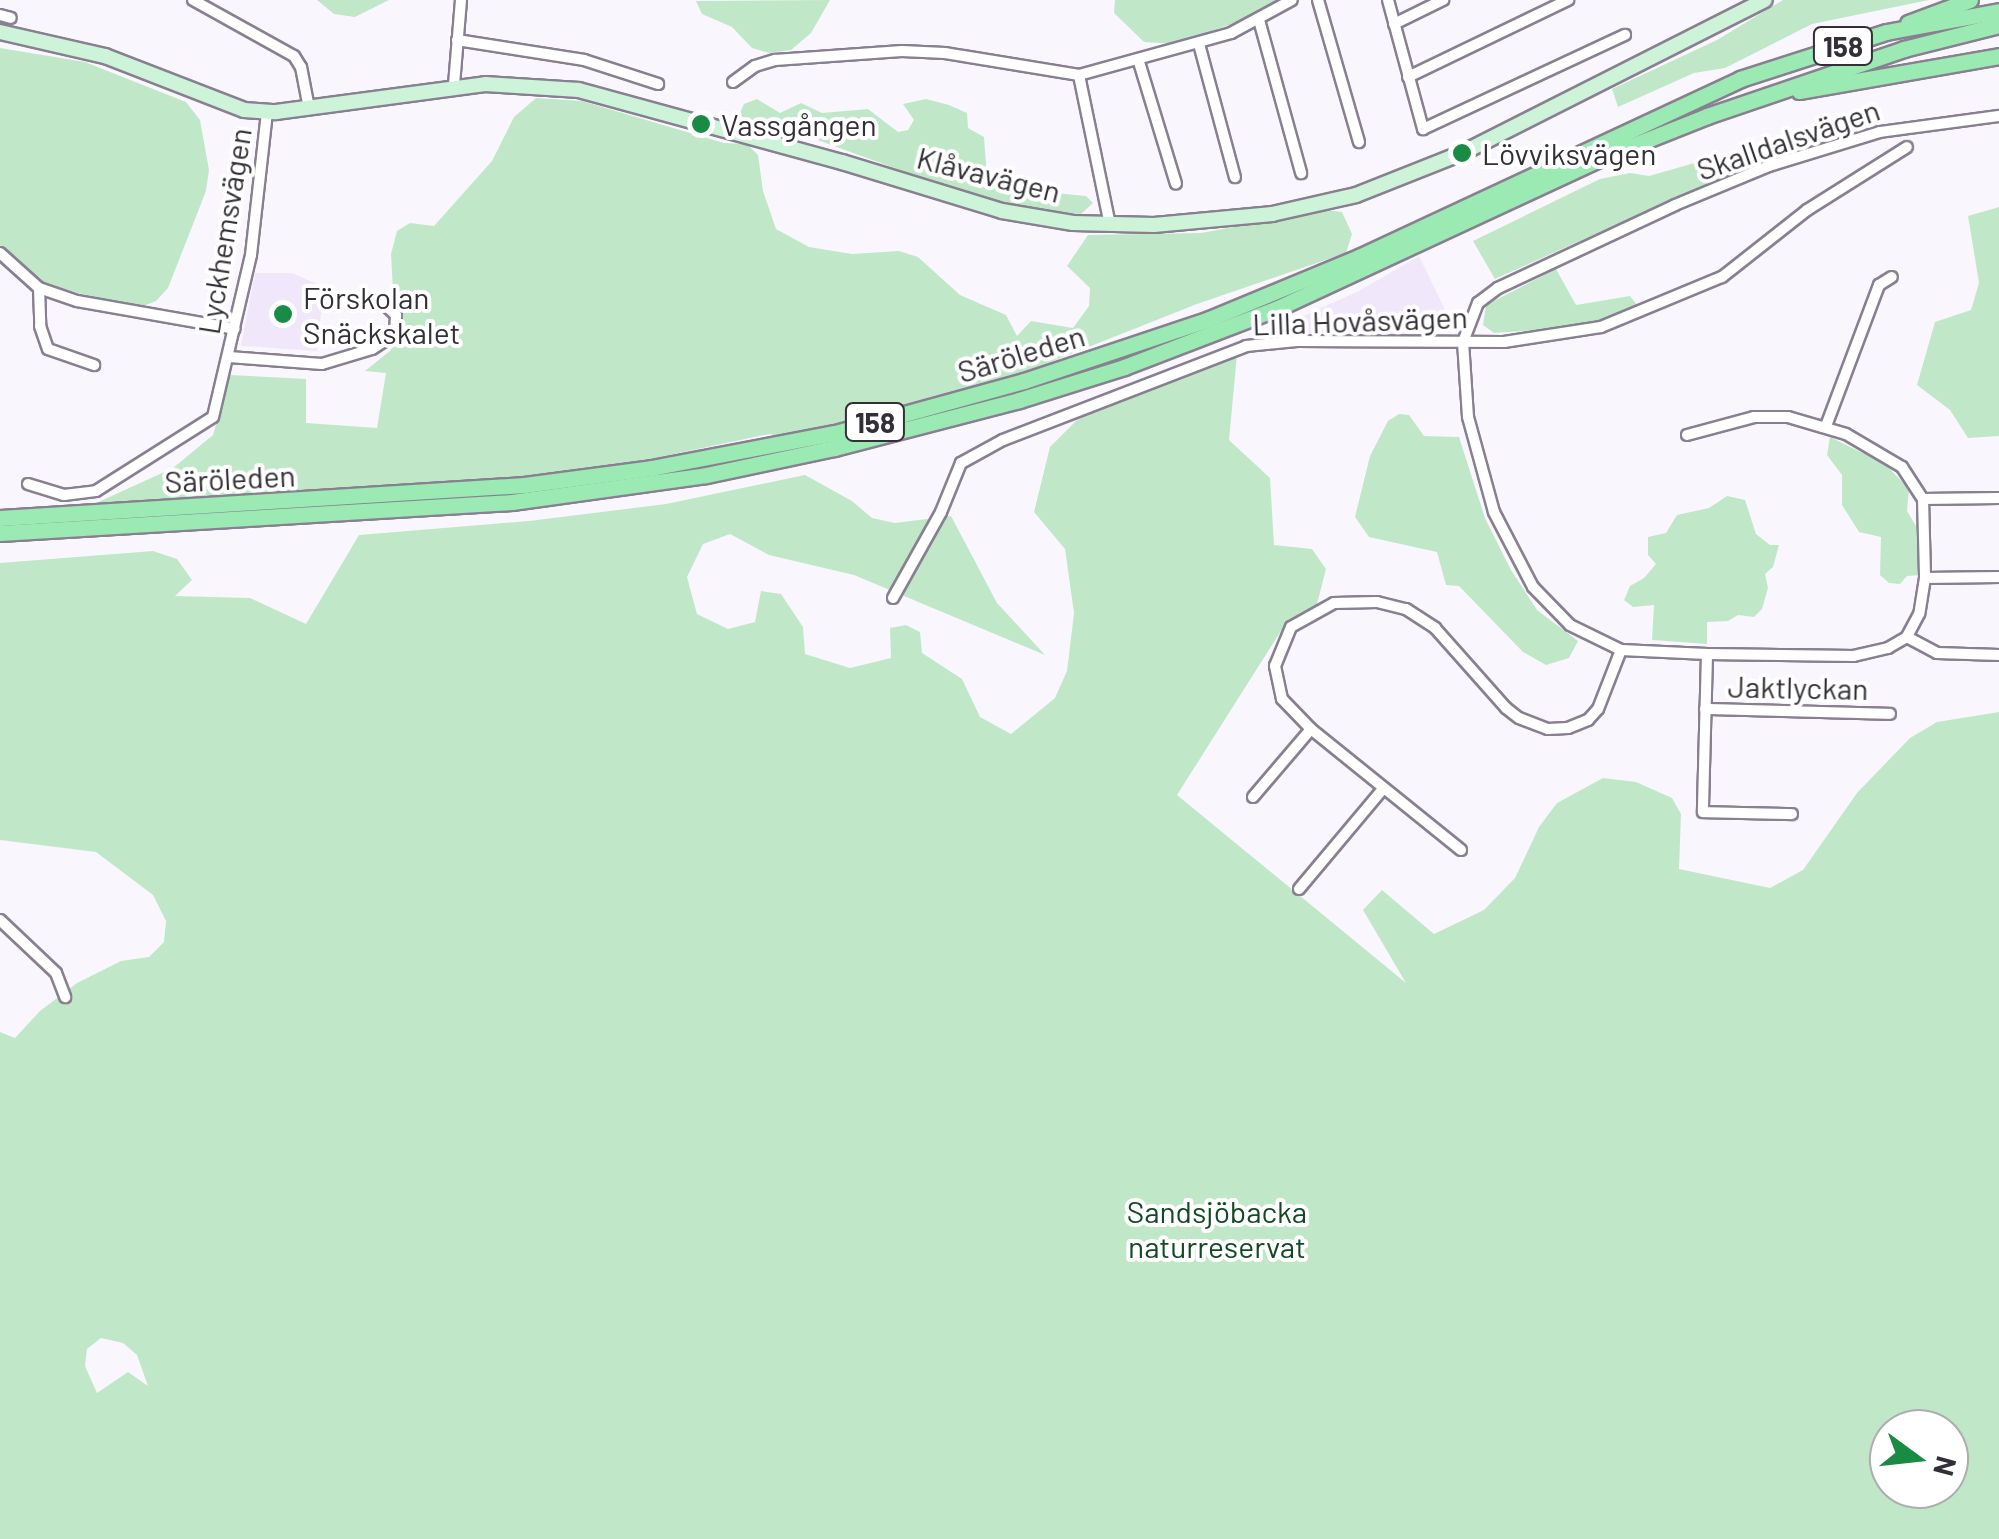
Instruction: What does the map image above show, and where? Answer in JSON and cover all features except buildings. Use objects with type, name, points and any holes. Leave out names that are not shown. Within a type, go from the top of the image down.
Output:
[{"type":"main road","name":"158","points":[[1886,32],[1970,0]]},
{"type":"main road","name":"Säröleden","points":[[0,518],[524,485],[652,468],[854,428],[1024,382],[1190,326],[1359,257],[1740,79],[1886,32],[1999,11]]},
{"type":"main road","name":"Säröleden","points":[[0,533],[512,502],[690,478],[834,448],[1036,395],[1261,315],[1604,157],[1780,90],[1904,49],[1999,26]]},
{"type":"main road","name":"158","points":[[1780,90],[1804,91],[1999,56]]},
{"type":"street","points":[[193,0],[294,56],[301,68],[308,108]]},
{"type":"street","points":[[454,86],[462,0]]},
{"type":"street","points":[[733,82],[755,66],[775,60],[902,50],[945,53],[1079,75],[1199,44],[1259,20],[1292,0]]},
{"type":"street","points":[[1318,0],[1359,142]]},
{"type":"street","points":[[1388,0],[1424,128],[1625,35]]},
{"type":"street","points":[[1394,24],[1443,0]]},
{"type":"street","points":[[1408,77],[1568,0]]},
{"type":"street","name":"Klåvavägen","points":[[0,32],[104,56],[220,103],[267,112],[454,86],[518,84],[605,95],[1002,212],[1110,225],[1230,220],[1356,195],[1462,153],[1766,0]]},
{"type":"street","points":[[1259,20],[1301,172]]},
{"type":"street","points":[[457,40],[584,60],[658,84]]},
{"type":"street","points":[[1199,44],[1235,177]]},
{"type":"street","points":[[1139,62],[1176,184]]},
{"type":"street","points":[[1079,75],[1110,225]]},
{"type":"street","name":"Lyckhemsvägen","points":[[28,484],[51,492],[80,494],[130,473],[214,418],[262,186],[267,112]]},
{"type":"street","name":"Skalldalsvägen","points":[[1907,637],[1888,648],[1854,656],[1707,654],[1620,650],[1570,625],[1546,604],[1520,567],[1477,461],[1462,369],[1463,342],[1478,303],[1498,288],[1768,166],[1880,132],[1999,116]]},
{"type":"street","points":[[1880,132],[1886,157]]},
{"type":"street","name":"Lilla Hovåsvägen","points":[[893,598],[941,512],[961,463],[1002,440],[1246,346],[1297,341],[1463,342],[1548,338],[1586,331],[1701,287],[1733,269],[1886,157],[1907,147]]},
{"type":"street","points":[[0,253],[39,288],[97,306],[235,329]]},
{"type":"street","points":[[1826,426],[1879,285],[1892,277]]},
{"type":"street","points":[[39,288],[40,326],[48,349],[94,365]]},
{"type":"street","name":"Lyckhemsvägen","points":[[229,357],[322,364],[372,349],[395,334],[396,315],[384,304]]},
{"type":"street","points":[[1687,435],[1754,418],[1788,418],[1826,426],[1902,468],[1923,499],[1926,578],[1920,614],[1907,637],[1937,653],[1999,655]]},
{"type":"street","points":[[1923,499],[1999,498]]},
{"type":"street","points":[[1926,578],[1999,577]]},
{"type":"street","points":[[1460,850],[1311,729],[1278,692],[1275,666],[1291,626],[1334,604],[1390,604],[1420,617],[1464,658],[1506,708],[1519,718],[1548,729],[1568,728],[1598,709],[1620,650]]},
{"type":"street","name":"Jaktlyckan","points":[[1707,654],[1704,812],[1792,814]]},
{"type":"street","name":"Jaktlyckan","points":[[1705,710],[1890,714]]},
{"type":"street","points":[[1254,797],[1311,729]]},
{"type":"street","points":[[1300,889],[1383,788]]},
{"type":"street","points":[[0,920],[61,979],[65,998]]},
{"type":"shaded area","points":[[1419,256],[1453,326],[1395,335],[1304,335],[1283,325],[1359,291]]},
{"type":"shaded area","name":"Förskolan Snäckskalet","points":[[255,273],[292,273],[324,287],[317,351],[241,346]]},
{"type":"green space","points":[[317,0],[389,0],[355,17],[334,14]]},
{"type":"green space","points":[[830,0],[811,33],[791,50],[769,53],[752,48],[732,27],[702,14],[696,1]]},
{"type":"green space","points":[[1115,0],[1277,0],[1240,21],[1175,44],[1144,42],[1114,13]]},
{"type":"green space","points":[[1783,0],[1929,0],[1812,24],[1725,68],[1694,73],[1618,107],[1612,89],[1717,40]]},
{"type":"green space","points":[[0,48],[85,62],[186,102],[200,120],[209,170],[206,191],[168,288],[156,301],[136,309],[46,284],[0,245]]},
{"type":"green space","points":[[536,98],[582,101],[724,143],[747,144],[758,155],[763,191],[776,229],[809,247],[852,254],[899,251],[918,257],[960,295],[1006,315],[1017,336],[1031,321],[1073,328],[1089,306],[1090,288],[1067,266],[1088,235],[1201,233],[1326,210],[1342,212],[1352,234],[1346,253],[1197,304],[1000,382],[786,437],[769,434],[594,471],[326,498],[94,504],[173,468],[213,435],[230,375],[306,379],[306,423],[377,428],[386,373],[365,371],[390,351],[405,326],[393,291],[391,254],[397,231],[410,223],[434,226],[492,161],[514,117]]},
{"type":"green space","points":[[757,99],[780,113],[801,103],[822,113],[868,109],[898,132],[908,130],[914,120],[903,104],[926,99],[949,105],[967,113],[968,128],[984,137],[987,177],[1002,188],[1086,196],[1093,203],[1081,214],[1046,212],[960,192],[793,131],[745,122],[740,113],[744,104]]},
{"type":"green space","points":[[1754,146],[1776,153],[1495,279],[1473,241],[1600,179],[1630,173],[1649,176]]},
{"type":"green space","points":[[1999,207],[1999,436],[1968,438],[1950,410],[1917,385],[1935,322],[1971,310],[1979,283],[1968,216]]},
{"type":"green space","points":[[1556,269],[1576,305],[1630,296],[1637,305],[1612,317],[1568,328],[1494,333],[1483,325],[1486,305]]},
{"type":"green space","name":"Sandsjöbacka naturreservat","points":[[1237,355],[1229,440],[1270,478],[1274,545],[1312,549],[1326,569],[1316,608],[1286,623],[1177,795],[1406,983],[1363,910],[1382,890],[1434,934],[1484,910],[1515,878],[1539,827],[1557,803],[1603,778],[1636,782],[1672,798],[1681,814],[1679,869],[1770,888],[1803,870],[1857,793],[1910,738],[1937,722],[1999,712],[1999,1539],[0,1539],[0,1032],[15,1038],[40,1011],[77,983],[121,961],[149,957],[164,942],[166,921],[153,895],[96,852],[0,840],[0,563],[153,551],[177,559],[192,580],[175,596],[250,598],[306,624],[359,535],[529,521],[666,504],[805,475],[852,501],[872,518],[895,523],[951,516],[997,603],[1045,655],[854,575],[769,555],[730,534],[703,544],[687,577],[697,614],[728,629],[755,622],[761,591],[781,594],[803,627],[805,654],[850,668],[891,658],[890,628],[906,625],[920,632],[922,653],[962,679],[980,717],[1011,734],[1055,698],[1067,671],[1074,613],[1065,549],[1034,512],[1050,447],[1077,420],[1109,403]],"holes":[[[101,1338],[123,1343],[137,1355],[148,1386],[128,1372],[97,1393],[85,1366],[87,1349]]]},
{"type":"green space","points":[[1399,414],[1409,415],[1424,436],[1459,437],[1485,518],[1511,570],[1537,610],[1578,641],[1569,658],[1546,665],[1523,652],[1459,586],[1446,585],[1437,552],[1369,537],[1355,517],[1370,456],[1388,421]]},
{"type":"green space","points":[[1830,437],[1885,464],[1909,489],[1907,511],[1918,529],[1922,575],[1907,576],[1900,584],[1889,583],[1880,575],[1881,537],[1859,532],[1842,505],[1842,475],[1827,455]]},
{"type":"green space","points":[[1727,496],[1745,500],[1756,534],[1770,545],[1779,545],[1773,567],[1765,574],[1768,588],[1762,609],[1754,617],[1738,615],[1728,621],[1707,622],[1707,644],[1652,640],[1654,605],[1633,607],[1624,600],[1630,586],[1656,564],[1648,555],[1648,537],[1666,533],[1677,515],[1709,508]]},
{"type":"place","name":"Vassgången","points":[[701,124]]},
{"type":"place","name":"Lövviksvägen","points":[[1462,153]]},
{"type":"place","name":"Förskolan Snäckskalet","points":[[283,314]]}]
